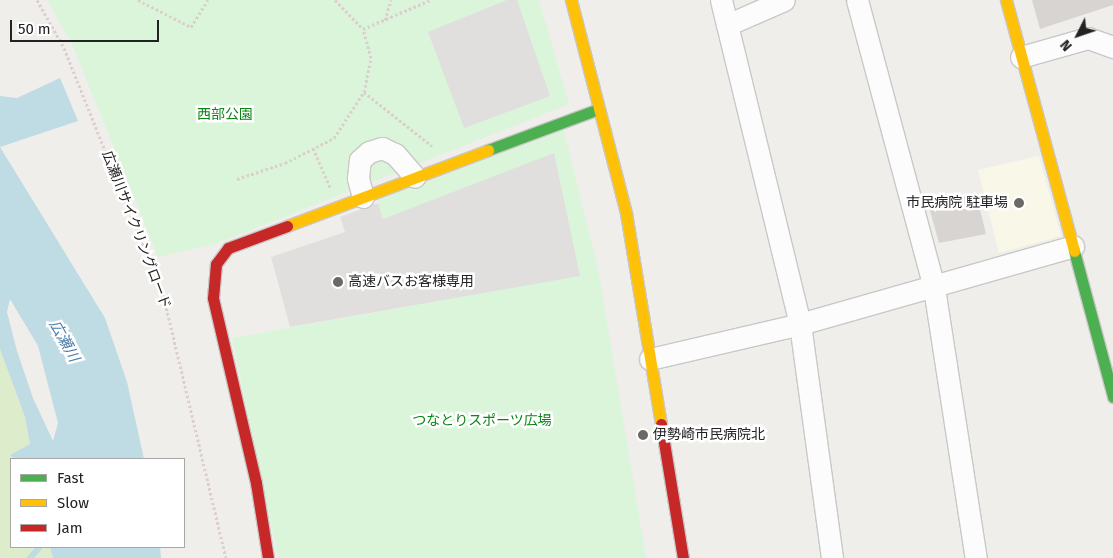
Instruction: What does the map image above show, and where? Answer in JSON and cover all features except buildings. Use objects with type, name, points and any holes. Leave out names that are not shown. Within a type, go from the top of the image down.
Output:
[{"type":"street","points":[[571,0],[626,213],[683,558]]},
{"type":"street","points":[[721,0],[800,324],[832,558]]},
{"type":"street","points":[[728,25],[784,0]]},
{"type":"street","points":[[858,0],[934,288],[976,558]]},
{"type":"street","points":[[1006,0],[1113,397]]},
{"type":"street","points":[[1021,57],[1088,38],[1113,47]]},
{"type":"street","points":[[268,558],[256,483],[213,298],[216,264],[228,248],[598,108]]},
{"type":"street","points":[[363,197],[358,178],[360,160],[369,152],[382,148],[395,154],[415,178]]},
{"type":"street","points":[[650,359],[800,324],[934,288],[1073,246]]},
{"type":"path","name":"広瀬川サイクリングロード","points":[[37,0],[64,48],[164,298],[226,558]]},
{"type":"path","points":[[138,0],[191,27],[205,1]]},
{"type":"path","points":[[237,179],[285,163],[334,138],[364,92],[371,58],[363,29],[335,0]]},
{"type":"path","points":[[385,20],[391,0]]},
{"type":"path","points":[[363,29],[430,0]]},
{"type":"path","points":[[364,92],[434,148]]},
{"type":"path","points":[[313,148],[334,197]]},
{"type":"shaded area","points":[[507,0],[517,0],[550,96],[464,128],[428,32]]},
{"type":"shaded area","points":[[554,153],[580,276],[290,327],[271,257],[345,232],[340,217],[378,203],[383,219]]},
{"type":"shaded area","name":"市民病院 駐車場","points":[[1039,156],[1061,236],[999,253],[978,170]]},
{"type":"green space","name":"西部公園","points":[[47,0],[539,0],[569,104],[218,243],[158,257],[72,44]]},
{"type":"green space","name":"つなとりスポーツ広場","points":[[564,130],[599,273],[646,558],[278,558],[232,338],[406,307],[378,200]]},
{"type":"green space","points":[[0,349],[25,417],[30,444],[10,455],[13,458],[10,458],[10,548],[50,548],[53,558],[0,558]]},
{"type":"water","points":[[60,78],[78,121],[0,147],[0,96],[17,98]]},
{"type":"water","name":"広瀬川","points":[[0,147],[105,318],[127,382],[144,458],[13,458],[10,455],[30,444],[25,417],[0,349]],"holes":[[[10,299],[38,346],[58,423],[53,441],[33,398],[17,351],[7,312]]]},
{"type":"water","points":[[50,548],[160,548],[161,558],[53,558]]},
{"type":"waterway","points":[[30,558],[39,548]]},
{"type":"traffic: fast","points":[[488,150],[598,109]]},
{"type":"traffic: fast","points":[[1074,251],[1113,397]]},
{"type":"traffic: slow","points":[[571,0],[626,213],[661,424]]},
{"type":"traffic: slow","points":[[1006,0],[1074,251]]},
{"type":"traffic: slow","points":[[287,226],[488,150]]},
{"type":"traffic: jam","points":[[268,558],[256,483],[213,298],[216,264],[228,248],[287,226]]},
{"type":"traffic: jam","points":[[661,424],[683,558]]},
{"type":"place","name":"市民病院 駐車場","points":[[1019,203]]},
{"type":"place","name":"高速バスお客様専用","points":[[338,282]]},
{"type":"place","name":"伊勢崎市民病院北","points":[[643,435]]}]
